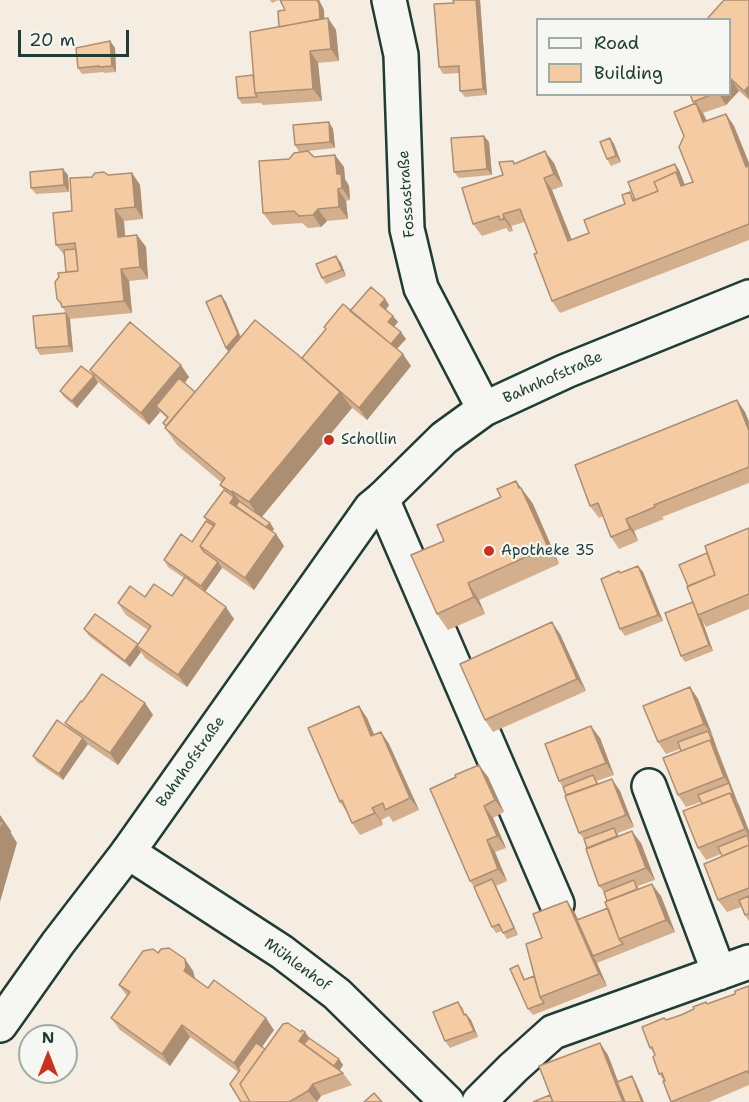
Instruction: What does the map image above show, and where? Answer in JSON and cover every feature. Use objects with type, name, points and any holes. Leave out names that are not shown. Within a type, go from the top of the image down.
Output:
[{"type":"street","name":"Fossastraße","points":[[389,0],[401,55],[407,229],[421,288],[484,409]]},
{"type":"street","name":"Bahnhofstraße","points":[[0,1025],[58,943],[128,852],[371,508],[444,438],[484,409],[566,371],[749,297]]},
{"type":"street","points":[[382,499],[557,904]]},
{"type":"street","points":[[649,786],[719,973]]},
{"type":"street","name":"Mühlenhof","points":[[128,852],[282,952],[338,994],[447,1102]]},
{"type":"street","points":[[479,1102],[553,1032],[749,962]]},
{"type":"building","points":[[280,0],[317,0],[320,19],[279,27],[278,11],[285,10]]},
{"type":"building","points":[[453,0],[476,0],[483,89],[460,91],[459,66],[439,67],[434,4],[454,3]]},
{"type":"building","points":[[724,0],[749,0],[749,86],[744,91],[731,79],[731,18],[708,18]]},
{"type":"building","points":[[328,18],[331,49],[310,51],[313,89],[255,93],[250,32]]},
{"type":"building","points":[[110,41],[112,66],[78,68],[76,48]]},
{"type":"building","points":[[253,75],[257,97],[238,98],[236,77]]},
{"type":"building","points":[[691,96],[708,96],[693,102]]},
{"type":"building","points":[[696,103],[703,122],[726,114],[746,167],[749,166],[749,224],[552,301],[520,209],[503,214],[504,219],[500,220],[499,216],[473,224],[462,188],[503,175],[499,162],[513,161],[514,164],[545,151],[554,174],[544,178],[568,241],[589,233],[584,220],[625,204],[622,195],[630,192],[633,201],[658,191],[654,182],[676,172],[681,186],[693,182],[679,147],[684,136],[674,112]]},
{"type":"building","points":[[329,122],[330,142],[295,145],[293,125]]},
{"type":"building","points":[[484,136],[487,169],[454,172],[451,138]]},
{"type":"building","points":[[610,138],[616,156],[607,159],[600,142]]},
{"type":"building","points":[[308,151],[314,157],[335,155],[337,174],[341,174],[342,188],[338,189],[339,207],[318,209],[313,215],[299,216],[294,211],[263,213],[259,161],[289,159],[294,153]]},
{"type":"building","points":[[675,164],[680,178],[676,172],[654,182],[658,191],[635,200],[628,182]]},
{"type":"building","points":[[63,169],[64,185],[31,188],[30,172]]},
{"type":"building","points":[[104,172],[108,175],[132,173],[135,207],[115,209],[118,237],[137,235],[140,267],[121,269],[124,301],[62,307],[57,299],[55,282],[59,277],[58,273],[78,271],[75,243],[56,245],[53,213],[72,211],[70,178],[92,177],[95,173]]},
{"type":"building","points":[[76,249],[78,271],[66,272],[64,250]]},
{"type":"building","points":[[336,256],[342,270],[322,278],[316,264]]},
{"type":"building","points":[[371,287],[385,299],[380,305],[393,316],[388,322],[401,332],[391,344],[350,311]]},
{"type":"building","points":[[221,295],[238,334],[226,348],[206,302]]},
{"type":"building","points":[[343,304],[403,354],[359,408],[302,358]]},
{"type":"building","points":[[66,313],[69,346],[36,348],[33,316]]},
{"type":"building","points":[[255,320],[340,392],[249,502],[220,485],[225,478],[165,428]]},
{"type":"building","points":[[130,322],[181,365],[141,413],[90,370]]},
{"type":"building","points":[[81,366],[94,376],[72,401],[60,391]]},
{"type":"building","points":[[179,378],[195,392],[166,426],[163,423],[168,417],[156,406]]},
{"type":"building","points":[[737,400],[749,431],[749,467],[654,505],[655,507],[626,519],[630,529],[611,537],[598,503],[590,506],[575,465]]},
{"type":"building","points":[[516,481],[548,547],[468,583],[474,597],[437,614],[411,555],[444,541],[437,525],[501,497],[497,489]]},
{"type":"building","points":[[224,490],[234,497],[230,503],[276,534],[245,578],[200,546],[215,524],[204,517]]},
{"type":"building","points":[[239,501],[270,523],[266,527],[236,506]]},
{"type":"building","points":[[206,521],[214,526],[200,546],[204,552],[218,562],[201,586],[164,560],[181,534],[192,542]]},
{"type":"building","points":[[749,528],[749,594],[698,615],[687,587],[715,575],[705,546]]},
{"type":"building","points":[[707,553],[715,575],[688,586],[679,565]]},
{"type":"building","points":[[638,566],[658,615],[620,629],[601,579]]},
{"type":"building","points":[[185,577],[226,607],[178,675],[137,646],[151,626],[118,603],[130,586],[145,597],[154,584],[172,596]]},
{"type":"building","points":[[693,602],[709,645],[681,656],[665,613]]},
{"type":"building","points":[[95,614],[138,644],[125,661],[84,629]]},
{"type":"building","points":[[552,622],[577,679],[485,720],[460,664]]},
{"type":"building","points":[[102,674],[145,703],[110,753],[65,723]]},
{"type":"building","points":[[690,687],[704,724],[658,742],[643,706]]},
{"type":"building","points":[[359,706],[371,736],[381,732],[410,798],[385,810],[383,803],[372,808],[375,813],[352,823],[342,800],[340,802],[308,728]]},
{"type":"building","points":[[57,720],[83,738],[59,774],[33,756]]},
{"type":"building","points":[[591,726],[606,763],[559,781],[545,744]]},
{"type":"building","points":[[708,731],[714,745],[710,740],[681,751],[678,742]]},
{"type":"building","points":[[710,740],[724,777],[678,795],[663,758]]},
{"type":"building","points":[[479,765],[495,800],[484,806],[497,836],[487,840],[498,869],[470,881],[430,789]]},
{"type":"building","points":[[593,775],[597,784],[566,795],[563,787]]},
{"type":"building","points":[[612,779],[626,815],[579,833],[565,796]]},
{"type":"building","points":[[729,783],[734,798],[730,793],[702,804],[698,795]]},
{"type":"building","points":[[730,793],[745,829],[698,848],[683,811]]},
{"type":"building","points":[[614,828],[617,836],[587,848],[584,839]]},
{"type":"building","points":[[632,831],[646,868],[599,886],[586,849]]},
{"type":"building","points":[[748,835],[749,845],[722,856],[718,847]]},
{"type":"building","points":[[749,845],[749,888],[718,900],[704,864]]},
{"type":"building","points":[[492,879],[514,928],[503,933],[499,924],[492,927],[474,887]]},
{"type":"building","points":[[634,880],[637,889],[607,901],[604,892]]},
{"type":"building","points":[[652,884],[666,920],[619,939],[605,902]]},
{"type":"building","points":[[749,896],[749,914],[745,915],[739,900]]},
{"type":"building","points":[[567,901],[599,974],[540,997],[526,944],[542,938],[533,914]]},
{"type":"building","points":[[608,908],[623,944],[593,956],[577,920]]},
{"type":"building","points":[[169,948],[185,959],[184,971],[208,988],[214,980],[266,1018],[234,1063],[182,1025],[162,1054],[111,1018],[130,992],[119,985],[143,951],[153,949],[158,953],[161,949]]},
{"type":"building","points":[[518,965],[524,980],[534,976],[544,1003],[528,1009],[510,969]]},
{"type":"building","points":[[749,986],[749,1073],[747,1071],[671,1102],[662,1073],[659,1074],[653,1057],[655,1055],[652,1047],[650,1048],[642,1027],[664,1018],[666,1020],[681,1015],[694,1009],[693,1007],[735,994],[735,991]]},
{"type":"building","points":[[458,1002],[474,1031],[445,1041],[433,1012]]},
{"type":"building","points":[[288,1023],[301,1032],[302,1030],[305,1032],[299,1041],[343,1073],[313,1084],[308,1091],[289,1102],[250,1102],[240,1084],[283,1024]]},
{"type":"building","points":[[309,1038],[339,1059],[334,1066],[304,1044]]},
{"type":"building","points":[[256,1043],[265,1049],[240,1084],[250,1102],[241,1102],[230,1084],[240,1070],[238,1068]]},
{"type":"building","points":[[600,1043],[623,1102],[553,1102],[539,1066]]},
{"type":"building","points":[[632,1076],[642,1102],[625,1102],[617,1082]]},
{"type":"building","points":[[374,1093],[382,1102],[364,1102]]},
{"type":"building","points":[[550,1095],[553,1102],[533,1102]]},
{"type":"place","name":"Schollin","points":[[329,440]]},
{"type":"place","name":"Apotheke 35","points":[[489,551]]}]
